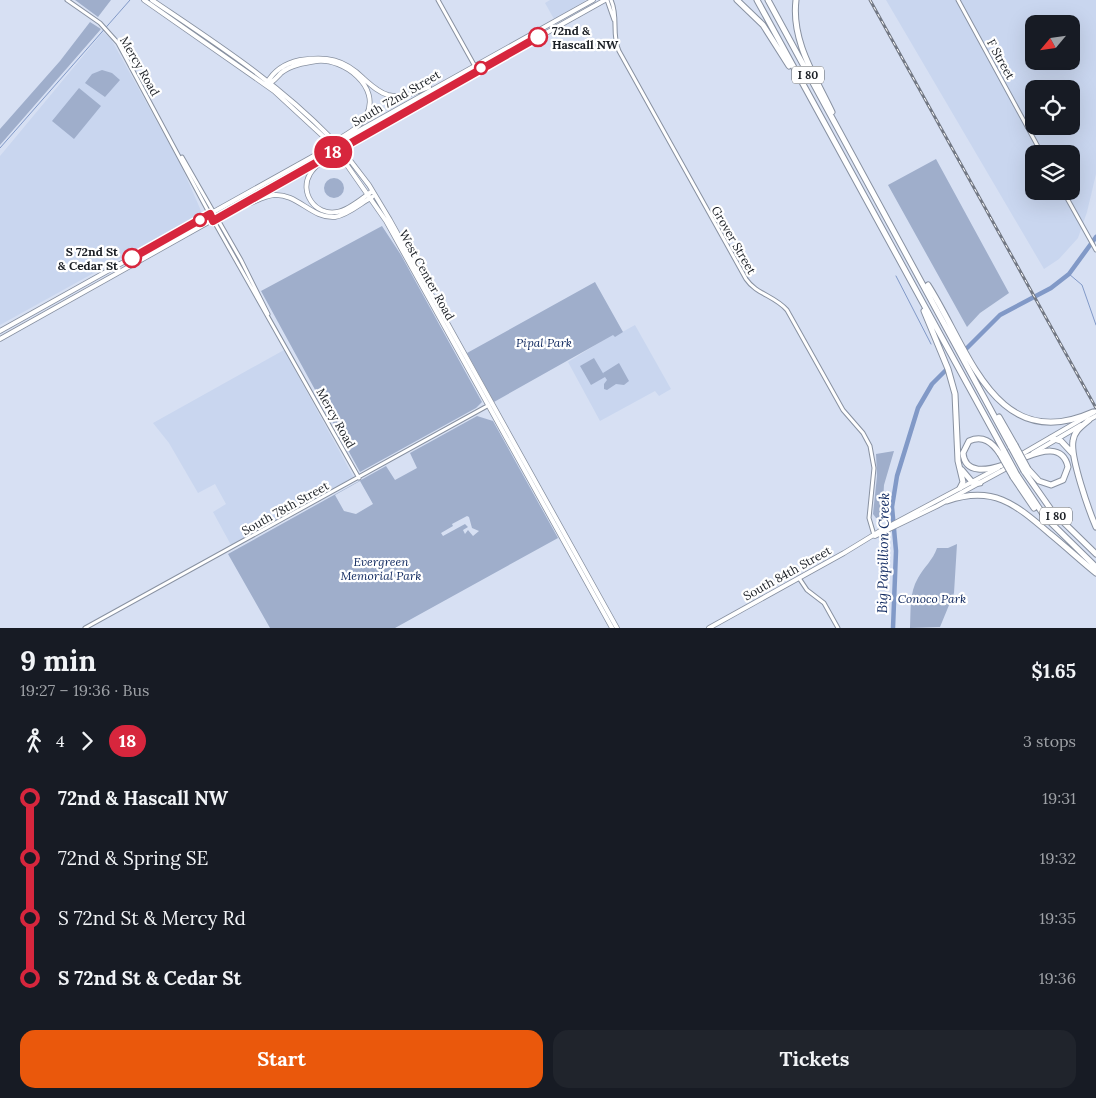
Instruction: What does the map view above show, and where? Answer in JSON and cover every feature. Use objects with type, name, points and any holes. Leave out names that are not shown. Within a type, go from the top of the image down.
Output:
[{"type":"highway","points":[[738,0],[753,14],[771,36],[831,136]]},
{"type":"highway","name":"I 80","points":[[768,0],[896,234],[973,369],[1026,470],[1052,512],[1096,554]]},
{"type":"highway","points":[[796,0],[796,25],[801,46],[849,149]]},
{"type":"highway","name":"I 80","points":[[758,1],[964,378],[1015,476],[1035,504],[1062,535],[1096,567]]},
{"type":"highway","points":[[901,264],[941,350],[953,386],[957,409],[958,455],[963,482],[960,488]]},
{"type":"highway","points":[[973,369],[996,399],[1011,412],[1024,418],[1044,423],[1059,423],[1095,413]]},
{"type":"highway","points":[[1076,462],[1073,439],[1078,429],[1089,420]]},
{"type":"highway","points":[[1002,452],[991,443],[980,438],[966,443],[963,453],[966,463],[973,468],[986,470],[1004,466]]},
{"type":"highway","points":[[1051,438],[1057,439],[1069,448],[1076,462],[1096,527]]},
{"type":"highway","points":[[1024,456],[1042,451],[1054,451],[1064,457],[1068,467],[1063,480],[1052,485],[1039,481],[1026,470]]},
{"type":"highway","points":[[958,455],[962,472],[971,482],[980,483]]},
{"type":"highway","points":[[946,501],[973,494],[1005,500],[1029,516],[1096,573]]},
{"type":"main road","name":"Mercy Road","points":[[67,0],[97,20],[112,35],[359,478]]},
{"type":"main road","name":"West Center Road","points":[[144,0],[159,7],[268,83],[303,110],[344,156],[372,194],[617,628]]},
{"type":"main road","name":"West Center Road","points":[[152,0],[159,7]]},
{"type":"main road","points":[[438,0],[477,70]]},
{"type":"main road","name":"South 72nd Street","points":[[0,331],[443,82],[593,0]]},
{"type":"main road","name":"South 72nd Street","points":[[0,339],[215,220],[477,70],[606,0]]},
{"type":"main road","name":"Grover Street","points":[[606,0],[615,20]]},
{"type":"main road","name":"Grover Street","points":[[611,0],[616,14],[614,35],[618,51],[746,279],[755,289],[778,302],[786,310],[843,410],[868,441],[874,468],[870,518],[875,536]]},
{"type":"main road","name":"F Street","points":[[958,0],[1037,145]]},
{"type":"main road","points":[[538,37],[540,29]]},
{"type":"main road","points":[[268,83],[278,70],[289,63],[323,57],[348,64],[374,88],[389,96],[407,96],[443,82]]},
{"type":"main road","points":[[268,83],[293,66],[326,61],[352,72],[364,85],[369,96],[369,110],[360,124],[291,169]]},
{"type":"main road","points":[[367,132],[317,166],[309,175],[306,186],[312,202],[328,212],[344,210],[372,194]]},
{"type":"main road","points":[[234,209],[266,197],[279,195],[292,198],[323,215],[334,217],[344,213],[372,194]]},
{"type":"main road","points":[[1068,200],[1096,250]]},
{"type":"main road","name":"West Center Road","points":[[491,404],[612,628]]},
{"type":"main road","name":"South 78th Street","points":[[85,628],[491,404]]},
{"type":"main road","points":[[1024,456],[1089,420],[1095,413]]},
{"type":"main road","points":[[1024,456],[1095,413]]},
{"type":"main road","name":"South 84th Street","points":[[906,519],[980,483],[1004,466]]},
{"type":"main road","name":"South 84th Street","points":[[709,628],[960,488],[1004,466]]},
{"type":"main road","points":[[798,578],[807,590],[827,607],[838,628]]},
{"type":"shaded area","points":[[550,0],[585,1],[554,19],[545,3]]},
{"type":"shaded area","points":[[886,0],[1096,0],[1096,174],[1087,212],[1078,238],[1059,259],[1044,269]]},
{"type":"shaded area","points":[[103,32],[111,39],[181,165],[202,213],[0,325],[0,156]]},
{"type":"shaded area","points":[[635,325],[671,389],[659,396],[655,391],[600,421],[568,362],[613,334],[615,336]]},
{"type":"shaded area","points":[[284,350],[354,478],[231,545],[213,512],[226,504],[215,484],[198,493],[169,443],[153,423]]},
{"type":"green space","points":[[75,0],[111,0],[98,17]]},
{"type":"green space","points":[[90,22],[101,29],[0,145],[0,129],[60,61]]},
{"type":"green space","points":[[102,70],[112,73],[120,80],[105,97],[85,83],[92,74]]},
{"type":"green space","points":[[79,88],[101,106],[74,139],[52,121]]},
{"type":"green space","points":[[936,159],[1009,293],[980,313],[967,327],[888,185]]},
{"type":"green space","points":[[334,178],[341,181],[344,188],[341,195],[334,198],[327,195],[324,188],[327,181]]},
{"type":"green space","points":[[382,226],[401,255],[482,402],[476,408],[360,472],[261,291]]},
{"type":"green space","name":"Pipal Park","points":[[595,282],[623,332],[615,337],[613,335],[494,402],[467,353]]},
{"type":"green space","points":[[594,358],[604,375],[603,373],[619,363],[629,381],[624,385],[616,384],[607,390],[604,389],[604,384],[607,380],[605,377],[591,385],[580,366]]},
{"type":"green space","name":"Evergreen Memorial Park","points":[[477,416],[493,421],[558,538],[395,628],[270,628],[228,554],[386,466],[395,480],[417,468],[410,453]],"holes":[[[360,481],[373,504],[356,514],[344,511],[335,495]],[[467,516],[472,528],[479,531],[473,536],[468,530],[465,534],[463,530],[468,527],[465,524],[443,536],[441,533],[453,526],[452,524]]]},
{"type":"green space","points":[[894,451],[884,485],[882,518],[876,518],[873,514],[877,476],[876,454]]},
{"type":"green space","name":"Conoco Park","points":[[957,544],[954,593],[940,627],[910,628],[912,596],[918,578],[937,548],[948,548]]},
{"type":"waterway","points":[[0,148],[130,0]]},
{"type":"waterway","name":"Big Papillion Creek","points":[[967,348],[1000,315],[1051,288],[1069,274],[1096,237]]},
{"type":"waterway","points":[[1069,274],[1082,285],[1096,325]]},
{"type":"waterway","points":[[896,276],[931,344]]},
{"type":"waterway","name":"Big Papillion Creek","points":[[893,628],[896,551],[892,507],[897,476],[918,408],[932,384],[946,370]]},
{"type":"waterway","name":"Big Papillion Creek","points":[[888,513],[892,507]]},
{"type":"railway","points":[[870,0],[1096,408]]},
{"type":"bus line","name":"18","points":[[132,258],[210,214],[213,221],[538,37]]},
{"type":"place","name":"72nd & Hascall NW","points":[[538,37]]},
{"type":"place","name":"S 72nd St & Cedar St","points":[[132,258]]}]
